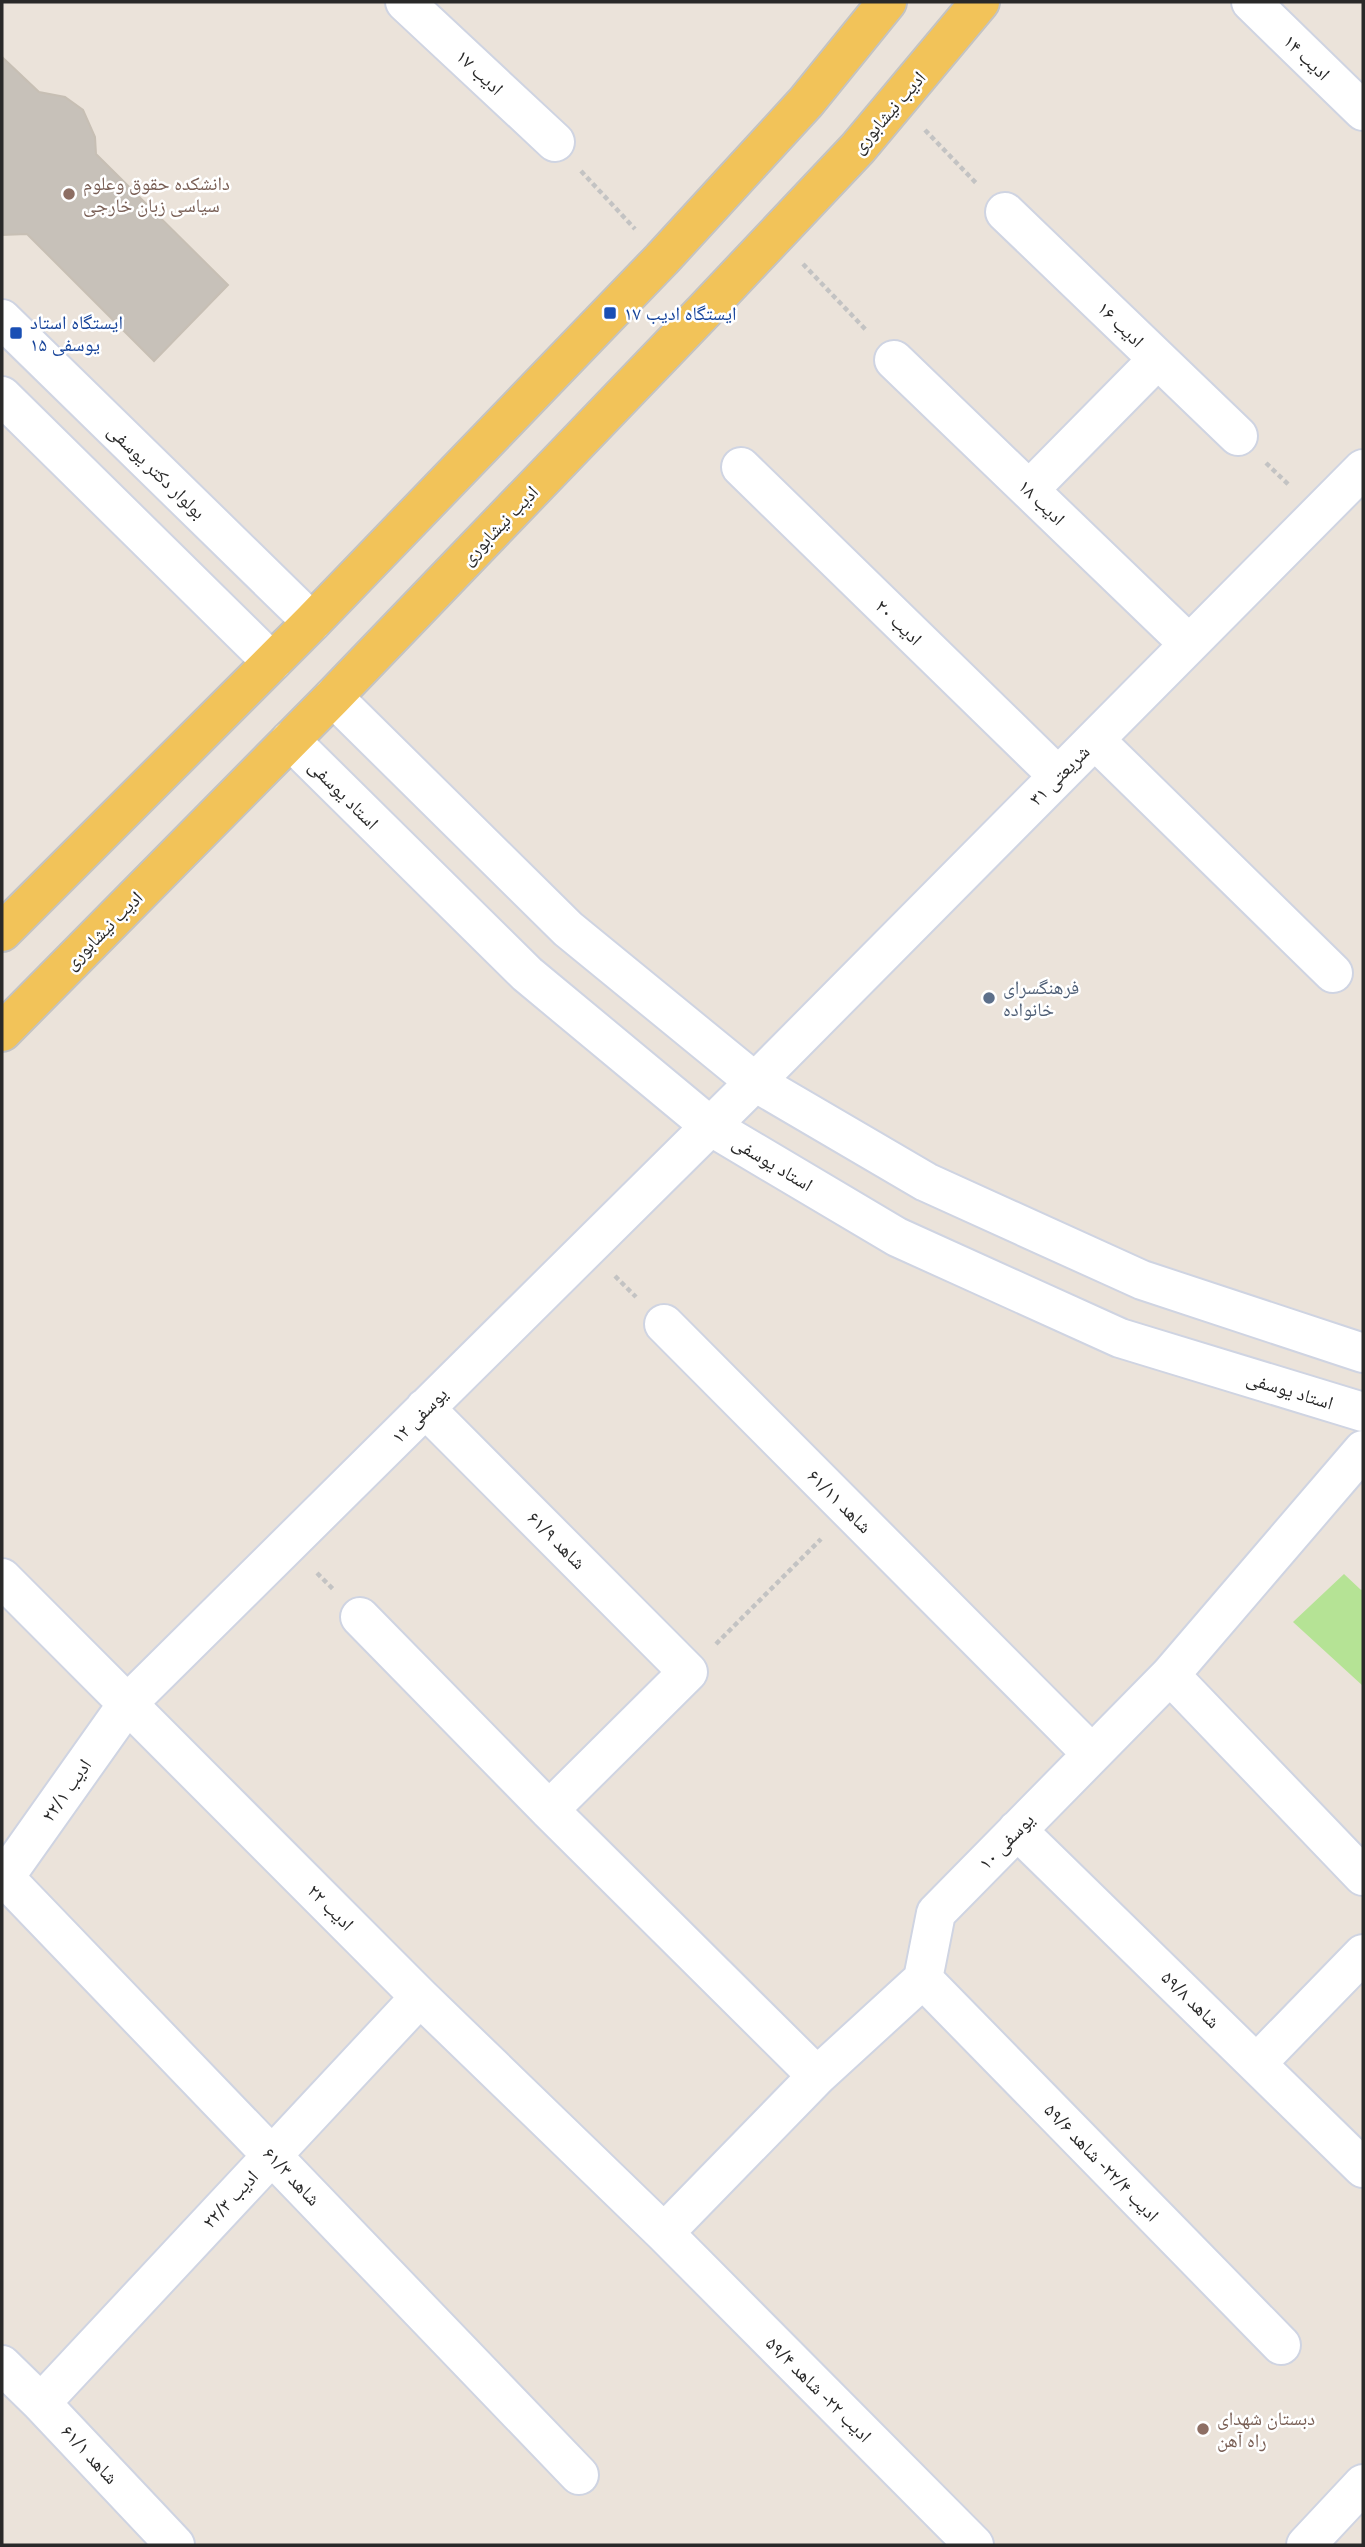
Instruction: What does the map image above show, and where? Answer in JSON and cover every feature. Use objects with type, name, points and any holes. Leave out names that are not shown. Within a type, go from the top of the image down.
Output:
[{"type":"main road","points":[[2,931],[312,622],[662,259],[806,102],[887,2]]},
{"type":"main road","name":"ادیب نیشابوری","points":[[2,1032],[333,697],[858,148],[979,2]]},
{"type":"street","name":"ادیب ۱۷","points":[[405,2],[555,142]]},
{"type":"street","name":"ادیب ۱۴","points":[[1251,2],[1363,111]]},
{"type":"street","name":"ادیب ۱۶","points":[[1005,212],[1238,436]]},
{"type":"street","name":"بولوار دکتر یوسفی","points":[[2,319],[312,622]]},
{"type":"street","points":[[1029,489],[1158,359]]},
{"type":"street","name":"ادیب ۱۸","points":[[894,360],[1189,644]]},
{"type":"street","points":[[2,396],[272,662]]},
{"type":"street","name":"ادیب ۲۰","points":[[741,467],[1058,776]]},
{"type":"street","name":"شریعتی ۳۱","points":[[710,1126],[1362,472]]},
{"type":"street","points":[[333,697],[568,929],[755,1082],[926,1182],[1142,1280],[1363,1353]]},
{"type":"street","name":"استاد یوسفی","points":[[290,740],[527,974],[710,1126],[897,1237],[1120,1338],[1363,1412]]},
{"type":"street","points":[[1094,740],[1334,973]]},
{"type":"street","name":"یوسفی ۱۲","points":[[128,1703],[710,1126]]},
{"type":"street","name":"شاهد ۶۱/۱۱","points":[[664,1324],[1093,1754]]},
{"type":"street","name":"شاهد ۶۱/۹","points":[[425,1408],[688,1672]]},
{"type":"street","name":"یوسفی ۱۰","points":[[923,1979],[936,1913],[1170,1675],[1363,1450]]},
{"type":"street","name":"ادیب ۲۲","points":[[2,1578],[421,1997],[664,2233]]},
{"type":"street","points":[[360,1617],[549,1810],[817,2076]]},
{"type":"street","points":[[549,1810],[688,1672]]},
{"type":"street","points":[[1170,1675],[1363,1876]]},
{"type":"street","name":"ادیب ۲۲/۱","points":[[3,1879],[128,1703]]},
{"type":"street","name":"شاهد ۵۹/۸","points":[[1017,1830],[1363,2168]]},
{"type":"street","name":"شاهد ۶۱/۳","points":[[3,1879],[579,2475]]},
{"type":"street","points":[[1257,2063],[1363,1954]]},
{"type":"street","points":[[664,2233],[817,2076],[923,1979]]},
{"type":"street","name":"ادیب ۲۲/۴ - شاهد ۵۹/۶","points":[[923,1979],[1281,2344]]},
{"type":"street","name":"ادیب ۲۲/۳","points":[[41,2403],[421,1997]]},
{"type":"street","name":"ادیب ۲۲ - شاهد ۵۹/۴","points":[[664,2233],[974,2545]]},
{"type":"street","name":"شاهد ۶۱/۱","points":[[2,2365],[175,2545]]},
{"type":"street","points":[[1306,2545],[1363,2484]]},
{"type":"path","points":[[898,102],[1005,212]]},
{"type":"path","points":[[555,142],[662,259]]},
{"type":"path","points":[[775,235],[894,360]]},
{"type":"path","points":[[1238,436],[1318,514]]},
{"type":"path","points":[[587,1249],[664,1324]]},
{"type":"path","points":[[688,1672],[849,1511]]},
{"type":"path","points":[[288,1544],[360,1617]]},
{"type":"green space","points":[[1344,1574],[1363,1589],[1363,1686],[1293,1622]]},
{"type":"building","name":"دانشکده حقوق وعلوم سیاسی زبان خارجی","points":[[2,57],[39,92],[65,97],[83,110],[95,137],[96,154],[228,285],[154,361],[27,234],[2,235]]},
{"type":"place","name":"دانشکده حقوق وعلوم سیاسی زبان خارجی","points":[[69,194]]},
{"type":"place","name":"ایستگاه ادیب ۱۷","points":[[610,313]]},
{"type":"place","name":"ایستگاه استاد یوسفی ۱۵","points":[[16,333]]},
{"type":"place","name":"فرهنگسرای خانواده","points":[[989,998]]},
{"type":"place","name":"دبستان شهدای راه آهن","points":[[1203,2429]]}]
